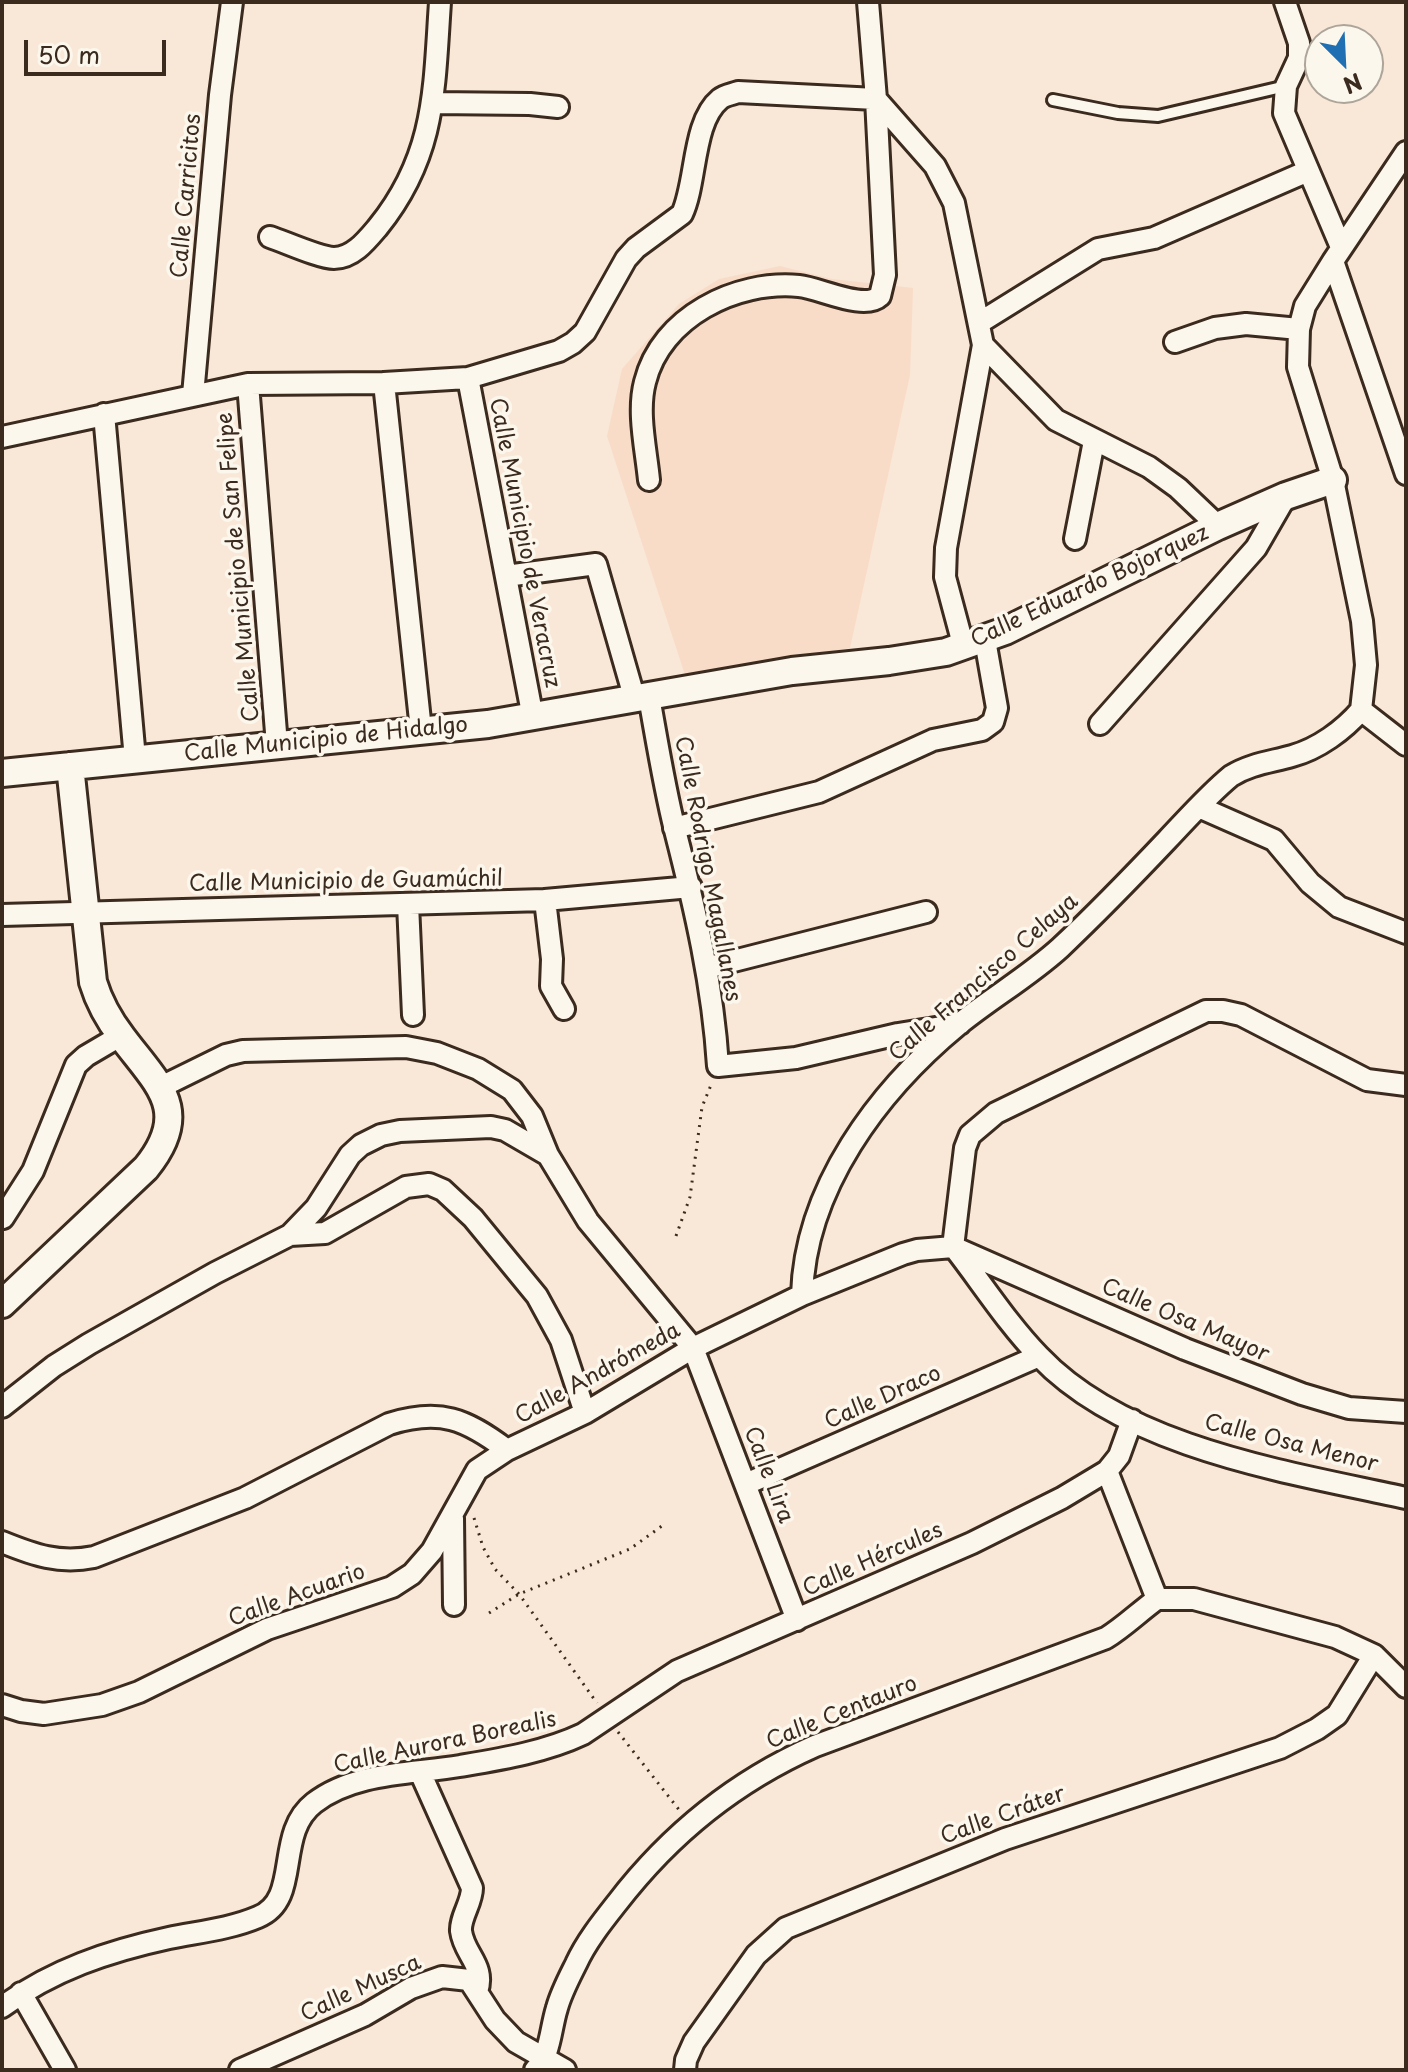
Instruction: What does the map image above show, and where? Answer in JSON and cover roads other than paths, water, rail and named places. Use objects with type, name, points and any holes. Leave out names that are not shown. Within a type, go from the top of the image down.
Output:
[{"type":"street","name":"Calle Carricitos","points":[[193,395],[232,2]]},
{"type":"street","points":[[270,237],[333,258],[346,256],[358,248],[391,210],[408,183],[424,144],[433,103],[440,2]]},
{"type":"street","points":[[649,480],[642,403],[645,381],[668,336],[691,315],[741,292],[772,285],[801,286],[872,302],[880,296],[885,275],[868,2]]},
{"type":"street","points":[[1285,2],[1299,43],[1299,58],[1286,86],[1284,113],[1337,254],[1406,474]]},
{"type":"street","points":[[2,437],[248,384],[384,383],[468,378],[559,351],[585,332],[626,259],[682,214],[708,114],[722,97],[738,92],[876,99],[920,147],[947,186],[962,234],[983,345],[946,548],[945,577],[997,708],[993,722],[982,730],[933,740],[810,795],[674,828]]},
{"type":"street","points":[[433,103],[558,107]]},
{"type":"street","points":[[1406,152],[1305,306],[1299,329],[1298,367],[1333,480],[1362,621],[1366,665],[1361,710],[1406,745]]},
{"type":"street","points":[[979,323],[1098,249],[1154,238],[1308,171]]},
{"type":"street","points":[[1175,342],[1215,328],[1246,324],[1299,329]]},
{"type":"street","points":[[983,345],[1056,420],[1149,467],[1178,488],[1218,526]]},
{"type":"street","name":"Calle Municipio de Veracruz","points":[[468,378],[533,718]]},
{"type":"street","points":[[384,383],[421,730]]},
{"type":"street","name":"Calle Municipio de San Felipe","points":[[248,384],[277,745]]},
{"type":"street","points":[[104,414],[135,759]]},
{"type":"street","points":[[1075,539],[1094,441]]},
{"type":"street","name":"Calle Eduardo Bojorquez","points":[[642,698],[792,671],[918,657],[974,644],[1218,526],[1286,496],[1333,480]]},
{"type":"street","points":[[1100,724],[1256,548],[1286,496]]},
{"type":"street","name":"Calle Rodrigo Magallanes","points":[[506,576],[596,564],[642,698],[691,887],[706,968],[718,1066],[796,1058],[898,1034],[960,1024]]},
{"type":"street","name":"Calle Municipio de Hidalgo","points":[[2,773],[533,718],[642,698]]},
{"type":"street","name":"Calle Francisco Celaya","points":[[802,1295],[803,1266],[815,1222],[832,1180],[879,1104],[919,1060],[960,1024],[1046,960],[1240,770],[1308,750],[1341,730],[1361,710]]},
{"type":"street","points":[[2,1304],[146,1168],[156,1156],[167,1124],[168,1108],[161,1087],[120,1036],[98,999],[93,982],[70,766]]},
{"type":"street","points":[[1199,807],[1274,840],[1310,883],[1339,907],[1406,933]]},
{"type":"street","name":"Calle Municipio de Guamúchil","points":[[2,915],[545,900],[691,887]]},
{"type":"street","points":[[545,900],[552,959],[551,986],[564,1009]]},
{"type":"street","points":[[408,904],[413,1015]]},
{"type":"street","points":[[706,968],[926,912]]},
{"type":"street","points":[[953,1247],[965,1148],[970,1135],[981,1123],[1062,1079],[1206,1011],[1241,1015],[1367,1080],[1406,1085]]},
{"type":"street","points":[[3,1218],[33,1171],[76,1065],[120,1036]]},
{"type":"street","name":"Calle Lira","points":[[161,1087],[226,1055],[243,1051],[406,1047],[437,1053],[499,1080],[512,1090],[527,1109],[570,1194],[598,1234],[693,1348],[797,1620]]},
{"type":"street","points":[[2,1407],[54,1366],[89,1344],[290,1235],[316,1208],[350,1155],[361,1145],[381,1135],[441,1128],[491,1127],[505,1130],[548,1155]]},
{"type":"street","points":[[290,1235],[325,1233],[406,1187],[429,1184],[443,1190],[473,1218],[537,1296],[561,1340],[585,1413]]},
{"type":"street","name":"Calle Andrómeda","points":[[2,1542],[56,1560],[94,1557],[245,1498],[389,1424],[414,1416],[435,1415],[462,1423],[481,1431],[507,1450],[585,1413],[693,1348],[802,1295],[903,1254],[953,1247]]},
{"type":"street","name":"Calle Osa Menor","points":[[953,1247],[1039,1356],[1098,1402],[1132,1420],[1205,1450],[1406,1498]]},
{"type":"street","name":"Calle Osa Mayor","points":[[953,1247],[1185,1349],[1289,1389],[1349,1408],[1406,1412]]},
{"type":"street","name":"Calle Draco","points":[[746,1484],[1039,1356]]},
{"type":"street","points":[[1132,1420],[1119,1456],[1107,1471],[1157,1599],[1194,1599],[1335,1637],[1374,1655],[1406,1687]]},
{"type":"street","name":"Calle Acuario","points":[[2,1705],[44,1714],[102,1705],[139,1692],[267,1629],[392,1587],[412,1574],[463,1514],[477,1470],[507,1450]]},
{"type":"street","name":"Calle Hércules","points":[[607,1717],[677,1671],[972,1543],[1062,1498],[1107,1471]]},
{"type":"street","points":[[454,1605],[463,1514]]},
{"type":"street","name":"Calle Centauro","points":[[540,2065],[557,2006],[577,1960],[633,1882],[689,1824],[742,1784],[781,1761],[1106,1638],[1122,1629],[1157,1599]]},
{"type":"street","name":"Calle Cráter","points":[[685,2070],[689,2051],[702,2030],[756,1955],[786,1928],[993,1843],[1280,1748],[1337,1715],[1374,1655]]},
{"type":"street","name":"Calle Aurora Borealis","points":[[2,2007],[53,1974],[92,1958],[261,1916],[278,1901],[293,1830],[311,1805],[341,1787],[544,1749],[583,1734],[607,1717]]},
{"type":"street","points":[[420,1772],[472,1888],[472,1897],[461,1927],[480,1973],[477,1992],[495,2020],[540,2065],[565,2070]]},
{"type":"street","name":"Calle Musca","points":[[240,2070],[365,2015],[411,1988],[442,1977],[469,1980],[477,1992]]},
{"type":"street","points":[[21,1993],[65,2070]]},
{"type":"lane","points":[[1053,100],[1118,113],[1158,116],[1286,86]]}]
